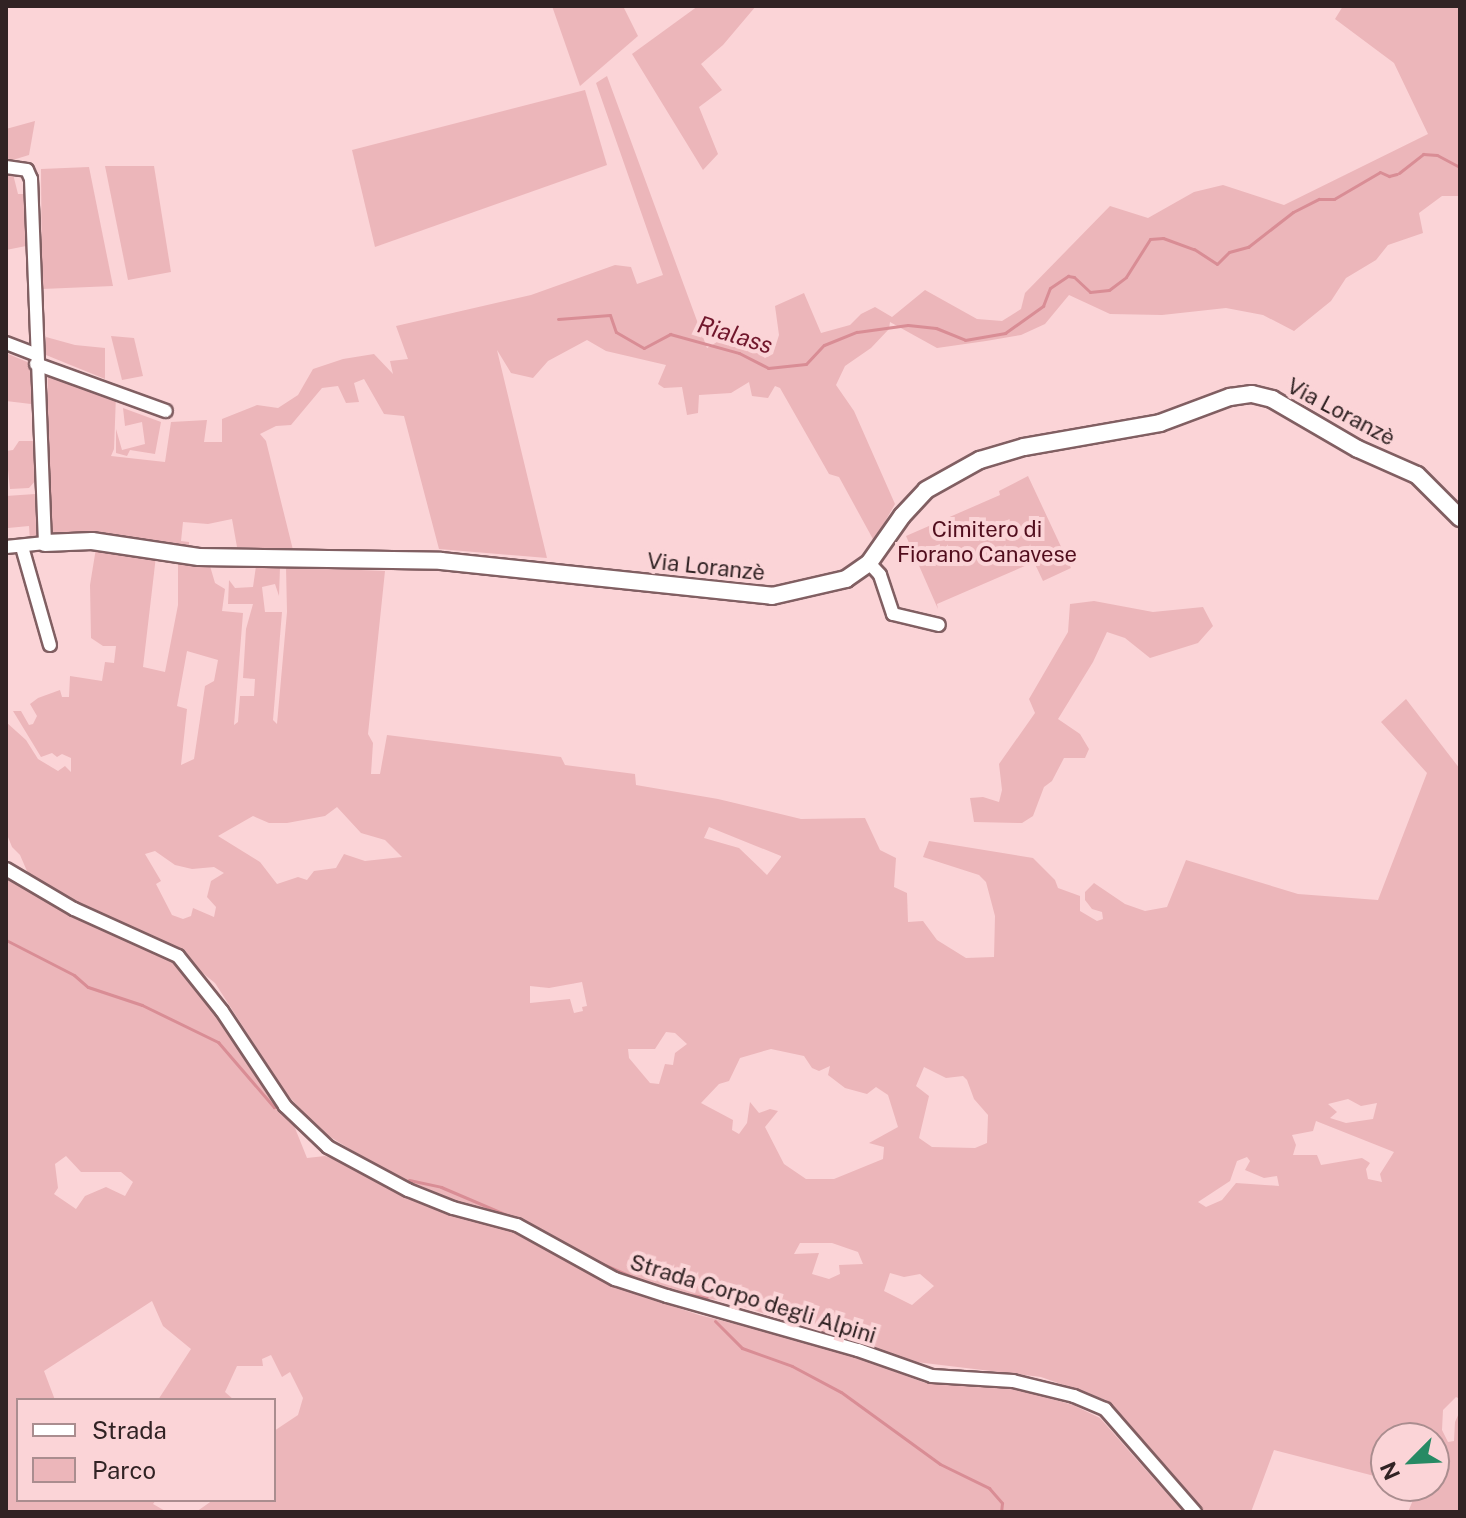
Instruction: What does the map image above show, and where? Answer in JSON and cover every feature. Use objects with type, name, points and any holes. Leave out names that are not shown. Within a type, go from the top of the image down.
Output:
[{"type":"street","points":[[6,167],[27,170],[31,179],[45,543],[6,547]]},
{"type":"street","points":[[6,343],[36,359],[166,411]]},
{"type":"street","name":"Via Loranzè","points":[[45,543],[92,541],[199,557],[441,561],[772,596],[833,583],[869,563],[902,516],[926,490],[980,460],[1024,447],[1160,423],[1230,397],[1252,394],[1272,399],[1358,449],[1417,475],[1460,518]]},
{"type":"street","points":[[22,547],[50,645]]},
{"type":"street","points":[[869,563],[880,575],[893,614],[939,625]]},
{"type":"street","name":"Strada Corpo degli Alpini","points":[[6,869],[74,909],[178,956],[222,1011],[282,1103],[328,1147],[408,1190],[453,1208],[517,1225],[615,1279],[858,1350],[932,1376],[1040,1385],[1105,1409],[1195,1512]]},
{"type":"green space","points":[[552,6],[623,6],[638,36],[580,86]]},
{"type":"green space","points":[[698,6],[756,6],[723,45],[701,64],[722,90],[699,107],[718,154],[703,170],[632,54]]},
{"type":"green space","points":[[1343,6],[1460,6],[1460,196],[1442,196],[1419,213],[1423,233],[1388,245],[1376,260],[1346,278],[1331,301],[1294,331],[1263,315],[1226,308],[1162,315],[1110,314],[1069,295],[1045,324],[1021,335],[986,341],[937,348],[890,322],[889,329],[871,348],[845,366],[836,385],[854,411],[895,504],[874,541],[839,477],[829,474],[780,388],[775,386],[768,398],[752,396],[749,382],[731,393],[699,395],[698,413],[687,415],[682,387],[664,388],[658,384],[666,365],[606,351],[587,340],[548,361],[533,378],[511,373],[497,350],[547,558],[439,549],[404,416],[384,414],[364,379],[354,383],[359,402],[346,403],[338,386],[322,388],[291,425],[276,426],[260,434],[266,441],[293,550],[237,547],[232,519],[208,524],[183,522],[181,541],[189,542],[189,550],[49,539],[46,459],[48,373],[116,395],[114,449],[111,456],[165,462],[171,422],[207,420],[204,442],[222,442],[222,419],[257,405],[278,408],[298,395],[313,369],[343,359],[374,354],[393,374],[390,361],[408,359],[396,326],[531,295],[615,265],[631,267],[637,284],[663,275],[596,83],[607,76],[707,348],[732,333],[765,358],[773,354],[779,335],[775,306],[804,293],[821,333],[850,325],[861,314],[875,307],[892,317],[925,290],[977,319],[1002,321],[1021,309],[1025,293],[1110,206],[1148,218],[1194,192],[1223,185],[1284,205],[1428,134],[1394,63],[1335,19]]},
{"type":"green space","points":[[585,90],[607,165],[375,247],[352,150]]},
{"type":"green space","points":[[35,121],[29,155],[6,162],[6,129]]},
{"type":"green space","points":[[105,166],[154,166],[171,272],[128,280]]},
{"type":"green space","points":[[89,167],[113,286],[42,289],[41,169]]},
{"type":"green space","points":[[12,170],[18,194],[24,194],[26,246],[6,250],[6,172]]},
{"type":"green space","points":[[111,336],[134,338],[143,376],[122,380]]},
{"type":"green space","points":[[46,337],[75,345],[105,348],[105,379],[46,355]]},
{"type":"green space","points":[[6,353],[32,364],[31,404],[6,401]]},
{"type":"green space","points":[[123,408],[161,422],[155,454],[130,450],[127,456],[116,453],[116,429],[122,450],[145,444],[142,422],[125,426]]},
{"type":"green space","points":[[19,441],[35,441],[36,480],[29,488],[10,489],[6,451],[13,450]]},
{"type":"green space","name":"Cimitero di Fiorano Canavese","points":[[1028,476],[1071,568],[1043,581],[1034,562],[937,604],[938,609],[906,536],[1000,495],[999,491]]},
{"type":"green space","points":[[35,494],[37,539],[30,541],[29,526],[8,528],[6,544],[6,496]]},
{"type":"green space","points":[[96,548],[156,556],[143,667],[165,672],[178,605],[178,564],[210,566],[215,583],[225,589],[222,611],[243,613],[234,725],[238,722],[240,696],[254,696],[255,679],[243,678],[246,629],[253,604],[228,604],[229,580],[235,588],[253,587],[256,566],[280,567],[279,596],[275,584],[262,587],[265,612],[282,612],[273,720],[277,724],[287,612],[286,567],[385,571],[368,734],[373,743],[371,774],[380,774],[387,735],[561,757],[565,765],[635,774],[636,785],[718,799],[801,819],[865,818],[880,850],[896,858],[894,887],[907,893],[908,922],[923,921],[937,940],[966,958],[994,957],[995,916],[986,882],[979,875],[923,857],[929,841],[1033,858],[1055,880],[1058,888],[1080,896],[1080,911],[1097,921],[1103,919],[1102,912],[1092,909],[1085,900],[1085,892],[1094,883],[1125,904],[1145,911],[1167,907],[1186,860],[1298,894],[1378,900],[1427,773],[1381,722],[1406,699],[1460,769],[1460,1399],[1456,1397],[1443,1410],[1442,1422],[1370,1422],[1370,1475],[1274,1450],[1251,1512],[1204,1512],[1106,1400],[1041,1377],[916,1362],[725,1301],[669,1294],[617,1276],[515,1220],[418,1191],[319,1130],[285,1092],[215,983],[174,950],[80,907],[30,878],[6,832],[6,722],[26,740],[38,759],[58,771],[65,766],[71,772],[71,758],[62,754],[57,757],[52,753],[41,757],[13,711],[21,711],[29,725],[33,724],[37,716],[30,704],[60,690],[62,697],[69,697],[70,676],[102,681],[105,662],[114,663],[116,646],[103,646],[91,638],[90,585]],"holes":[[[187,651],[218,660],[214,681],[205,686],[194,759],[181,765],[187,709],[177,706]],[[337,807],[361,833],[385,840],[402,857],[365,861],[344,854],[336,868],[314,871],[307,880],[298,877],[277,884],[260,862],[218,836],[253,816],[269,823],[325,816]],[[709,827],[781,856],[767,875],[739,848],[704,838]],[[155,851],[175,865],[192,869],[214,867],[224,873],[211,881],[207,897],[216,907],[214,917],[193,908],[191,916],[183,919],[172,915],[156,884],[161,881],[145,854]],[[582,982],[587,1006],[582,1007],[583,1011],[574,1013],[570,999],[530,1003],[530,986],[549,988]],[[666,1032],[675,1033],[687,1044],[675,1053],[673,1065],[665,1064],[659,1084],[650,1083],[629,1058],[628,1049],[655,1049]],[[771,1049],[804,1056],[812,1068],[819,1071],[830,1066],[828,1075],[845,1088],[867,1094],[876,1087],[888,1095],[898,1127],[869,1143],[884,1147],[883,1159],[834,1179],[806,1179],[784,1164],[765,1127],[778,1111],[770,1109],[759,1113],[750,1102],[747,1123],[739,1134],[732,1130],[733,1120],[701,1103],[719,1084],[729,1081],[740,1058]],[[924,1067],[946,1078],[963,1076],[974,1099],[988,1115],[987,1143],[975,1148],[932,1147],[919,1138],[929,1096],[916,1086]],[[1348,1099],[1361,1106],[1377,1103],[1373,1119],[1346,1123],[1330,1118],[1337,1112],[1328,1104]],[[1316,1121],[1394,1152],[1380,1174],[1382,1182],[1368,1179],[1366,1169],[1370,1163],[1362,1158],[1321,1165],[1317,1155],[1293,1155],[1296,1145],[1292,1135],[1313,1131]],[[1247,1157],[1250,1161],[1245,1170],[1264,1178],[1277,1176],[1279,1186],[1236,1183],[1222,1200],[1206,1207],[1198,1202],[1230,1181],[1237,1161]],[[800,1243],[832,1243],[858,1252],[863,1264],[839,1265],[840,1274],[829,1279],[812,1274],[819,1253],[794,1254]],[[890,1273],[904,1277],[920,1274],[934,1286],[912,1305],[884,1291]]]},
{"type":"green space","points":[[1094,601],[1153,612],[1203,607],[1213,626],[1198,643],[1150,658],[1125,638],[1107,632],[1093,662],[1058,719],[1080,734],[1089,749],[1085,758],[1064,758],[1052,781],[1044,787],[1033,816],[1022,823],[974,822],[970,798],[983,797],[999,802],[1002,790],[999,764],[1035,713],[1029,699],[1068,632],[1070,604]]},
{"type":"green space","points":[[6,877],[50,904],[166,956],[191,978],[293,1123],[307,1158],[325,1156],[349,1165],[518,1234],[613,1286],[699,1315],[830,1347],[925,1383],[1010,1387],[1073,1405],[1100,1418],[1183,1512],[196,1512],[210,1502],[276,1502],[276,1430],[298,1415],[303,1398],[290,1372],[282,1377],[271,1355],[262,1359],[263,1366],[237,1366],[225,1392],[232,1398],[159,1398],[191,1349],[163,1326],[152,1301],[44,1371],[54,1398],[16,1398],[16,1502],[154,1502],[153,1504],[167,1512],[6,1512]],"holes":[[[66,1156],[81,1172],[121,1172],[133,1182],[125,1196],[106,1187],[85,1196],[76,1209],[54,1194],[58,1188],[55,1164]]]},
{"type":"green space","points":[[1460,1411],[1460,1512],[1408,1512],[1412,1502],[1450,1502],[1450,1442],[1454,1441],[1455,1422]]},
{"type":"waterway","name":"Rialass","points":[[1399,173],[1423,154],[1437,155],[1460,167]]},
{"type":"waterway","name":"Rialass","points":[[558,319],[610,315],[616,332],[644,348],[670,334],[739,353],[768,368],[806,364],[824,345],[857,332],[908,325],[936,328],[965,340],[1005,333],[1043,306],[1050,288],[1068,276],[1074,277],[1090,292],[1109,290],[1126,277],[1150,239],[1163,238],[1194,249],[1217,264],[1229,252],[1248,247],[1293,212],[1319,199],[1334,199],[1380,172],[1389,176],[1397,174]]},
{"type":"waterway","points":[[6,940],[74,975],[88,987],[142,1005],[218,1042],[274,1107],[278,1106]]},
{"type":"waterway","points":[[409,1180],[441,1187],[526,1223],[585,1256]]},
{"type":"waterway","points":[[591,1259],[647,1283]]},
{"type":"waterway","points":[[677,1293],[707,1297]]},
{"type":"waterway","points":[[715,1321],[742,1348],[792,1366],[841,1392],[940,1464],[989,1488],[1002,1503],[1001,1512]]}]
